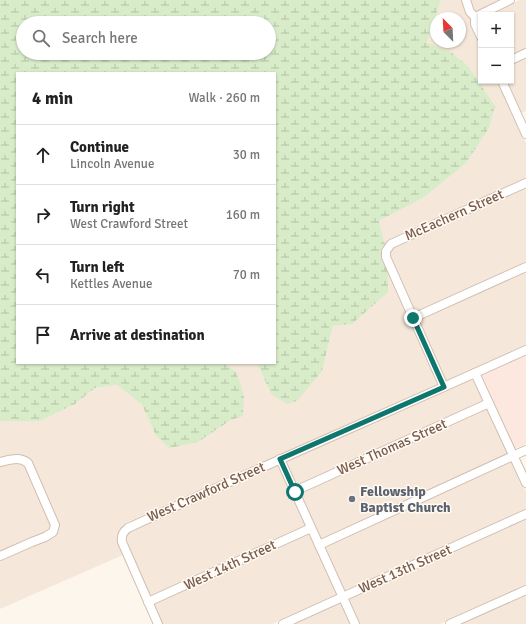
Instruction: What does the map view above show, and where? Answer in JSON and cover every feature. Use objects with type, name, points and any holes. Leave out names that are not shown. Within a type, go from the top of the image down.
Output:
[{"type":"street","points":[[466,0],[470,12],[475,16]]},
{"type":"street","points":[[475,16],[510,0]]},
{"type":"street","points":[[475,16],[475,24],[478,30]]},
{"type":"street","points":[[514,59],[526,53]]},
{"type":"street","points":[[504,84],[522,117],[526,134]]},
{"type":"street","name":"McEachern Street","points":[[413,318],[386,257],[386,251],[391,244],[526,183]]},
{"type":"street","points":[[444,387],[413,318],[526,267]]},
{"type":"street","name":"West Crawford Street","points":[[148,602],[122,542],[122,534],[128,528],[526,350]]},
{"type":"street","points":[[475,373],[526,483]]},
{"type":"street","name":"West Thomas Street","points":[[295,492],[489,403]]},
{"type":"street","points":[[319,545],[526,450]]},
{"type":"street","points":[[0,462],[19,458],[28,464],[55,525],[53,532],[45,537],[0,556]]},
{"type":"street","points":[[280,459],[355,624]]},
{"type":"street","name":"West 13th Street","points":[[283,624],[526,514]]},
{"type":"street","name":"West 14th Street","points":[[148,602],[312,528]]},
{"type":"street","points":[[450,624],[526,590]]},
{"type":"street","points":[[148,602],[158,624]]},
{"type":"shaded area","points":[[441,0],[462,0],[467,13],[471,18],[472,26],[478,39],[478,80],[469,67],[451,52],[439,48],[466,48],[466,12],[437,12]]},
{"type":"shaded area","points":[[470,0],[500,0],[475,12]]},
{"type":"shaded area","points":[[520,0],[526,0],[526,49],[514,54],[514,12],[494,12]]},
{"type":"shaded area","points":[[430,35],[430,45],[427,44]]},
{"type":"shaded area","points":[[526,58],[526,111],[521,113],[507,84],[514,84],[514,64]]},
{"type":"shaded area","points":[[480,84],[499,84],[526,143],[526,178],[403,233],[389,240],[385,245],[379,221],[423,198],[495,106]]},
{"type":"shaded area","points":[[526,187],[526,262],[415,313],[390,256],[390,252],[393,247]]},
{"type":"shaded area","points":[[388,270],[439,385],[128,522],[123,525],[117,536],[118,544],[123,555],[0,609],[0,561],[55,536],[59,526],[56,516],[30,460],[18,454],[0,458],[0,421],[40,421],[75,404],[95,388],[117,385],[142,405],[155,434],[198,442],[231,420],[236,372],[226,364],[257,364],[271,394],[322,371],[333,326],[352,324]]},
{"type":"shaded area","points":[[526,271],[526,345],[446,382],[418,320]]},
{"type":"shaded area","points":[[526,355],[526,444],[514,449],[480,375]]},
{"type":"shaded area","points":[[473,378],[484,401],[297,486],[286,462]]},
{"type":"shaded area","points":[[487,408],[508,454],[321,539],[300,494]]},
{"type":"shaded area","points":[[512,461],[526,492],[526,510],[345,592],[325,547]]},
{"type":"shaded area","points":[[19,462],[25,466],[51,525],[50,529],[43,534],[0,551],[0,466]]},
{"type":"shaded area","points":[[279,464],[306,525],[150,596],[125,541],[127,533]]},
{"type":"shaded area","points":[[526,519],[526,585],[440,624],[359,624],[348,600]]},
{"type":"shaded area","points":[[310,533],[338,595],[272,624],[162,624],[154,604]]},
{"type":"shaded area","points":[[526,594],[526,624],[461,624]]},
{"type":"shaded area","points":[[341,603],[351,624],[293,624]]},
{"type":"green space","points":[[0,0],[441,0],[437,12],[430,12],[430,34],[427,43],[430,44],[430,48],[440,48],[451,52],[469,67],[478,80],[478,84],[480,84],[495,106],[489,128],[466,163],[423,198],[379,221],[385,245],[382,247],[381,253],[388,270],[388,292],[352,324],[333,326],[322,371],[297,401],[287,404],[271,394],[257,364],[276,364],[276,72],[16,72],[16,364],[226,364],[236,372],[244,395],[243,416],[231,420],[198,442],[169,448],[155,434],[142,405],[117,385],[95,388],[75,404],[40,421],[0,421]]},
{"type":"place","name":"Fellowship Baptist Church","points":[[352,499]]},
{"type":"route","points":[[295,492],[280,459],[444,387],[413,318]]}]
